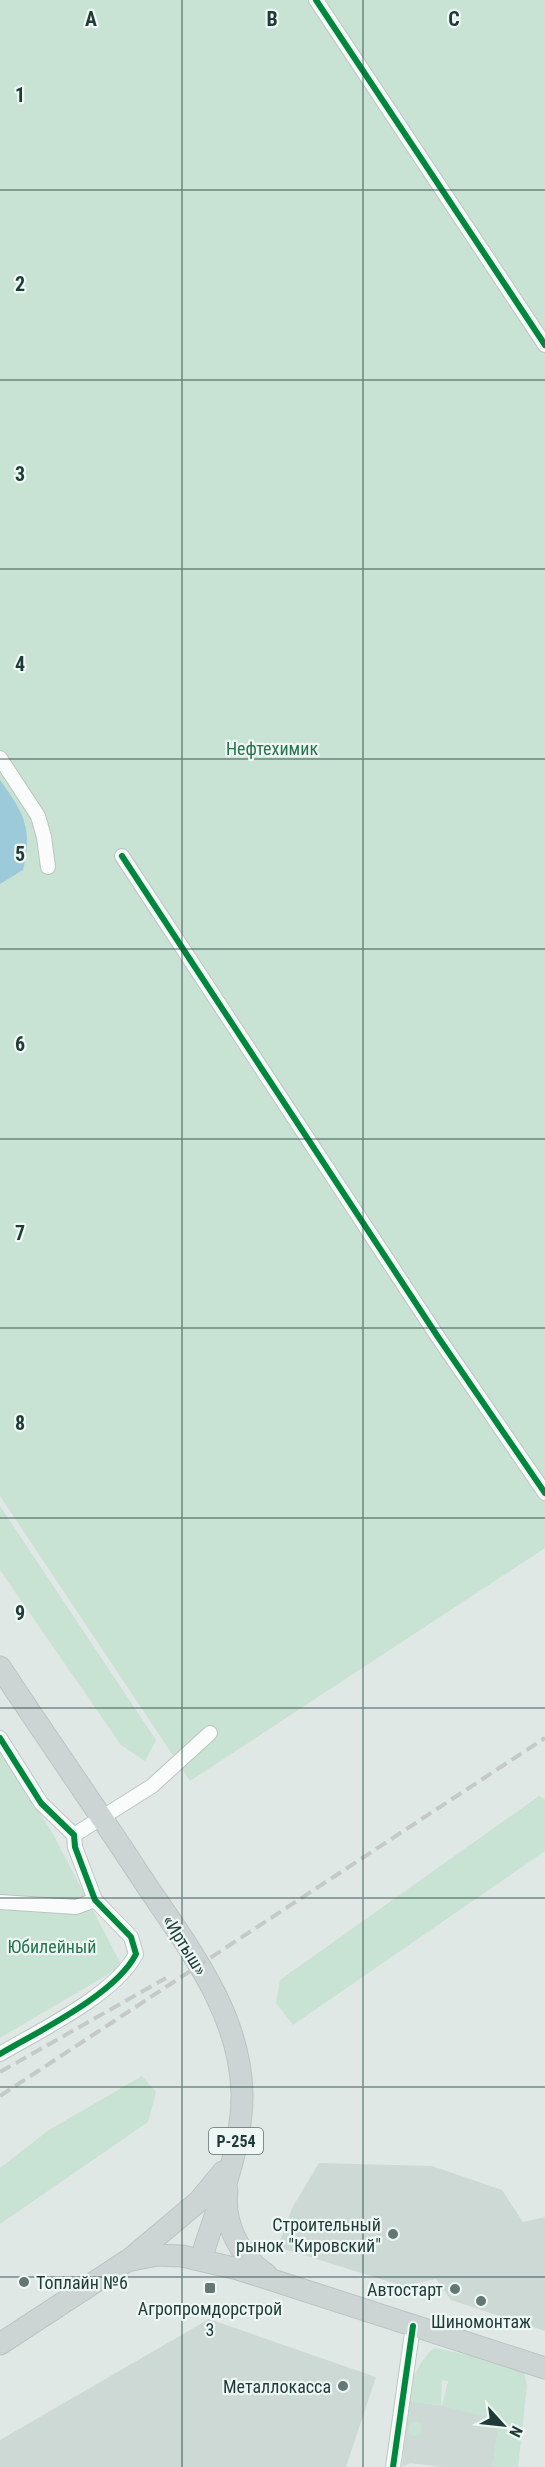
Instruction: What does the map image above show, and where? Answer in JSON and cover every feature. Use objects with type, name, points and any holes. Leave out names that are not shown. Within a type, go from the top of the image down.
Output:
[{"type":"main road","name":"«Иртыш»","points":[[0,1667],[102,1817],[199,1966],[227,2019],[239,2056],[242,2094],[231,2161],[201,2259]]},
{"type":"main road","points":[[0,2344],[127,2261],[199,2201],[231,2161]]},
{"type":"main road","points":[[231,2161],[226,2198],[229,2223],[236,2241],[250,2261],[277,2282]]},
{"type":"main road","points":[[127,2261],[158,2255],[201,2259],[545,2368]]},
{"type":"street","points":[[316,0],[545,345]]},
{"type":"street","points":[[0,758],[38,816],[48,867]]},
{"type":"street","points":[[122,856],[426,1320],[545,1493]]},
{"type":"street","points":[[74,1835],[152,1786],[210,1733]]},
{"type":"street","points":[[0,1738],[41,1803],[74,1835],[75,1848],[95,1900],[131,1937],[136,1954],[129,1968],[108,1986],[58,2020],[0,2054]]},
{"type":"street","points":[[0,1902],[76,1907],[95,1900]]},
{"type":"street","points":[[393,2467],[413,2326]]},
{"type":"shaded area","name":"Строительный рынок \"Кировский\"","points":[[319,2163],[432,2166],[502,2190],[523,2222],[545,2217],[545,2331],[451,2300],[436,2279],[403,2286],[278,2247],[292,2208]]},
{"type":"shaded area","points":[[209,2319],[376,2377],[346,2467],[0,2467],[0,2440]]},
{"type":"shaded area","points":[[409,2398],[413,2402],[456,2407],[499,2420],[493,2467],[442,2467],[410,2463],[402,2467]]},
{"type":"green space","name":"Нефтехимик","points":[[0,0],[545,0],[545,1548],[190,1781],[0,1496]]},
{"type":"green space","points":[[0,1506],[156,1740],[145,1761],[121,1745],[0,1570]]},
{"type":"green space","name":"Юбилейный","points":[[0,1750],[53,1834],[122,1966],[0,2038]]},
{"type":"green space","points":[[539,1796],[545,1799],[545,1851],[293,2025],[276,2003],[280,1980]]},
{"type":"green space","points":[[142,2076],[156,2092],[148,2122],[0,2224],[0,2168],[49,2130]]},
{"type":"green space","points":[[435,2348],[473,2356],[524,2372],[527,2386],[518,2467],[493,2467],[499,2420],[442,2406],[448,2381],[442,2380],[441,2405],[413,2402],[409,2398],[417,2370],[425,2357]]},
{"type":"green space","points":[[415,2422],[420,2424],[422,2429],[420,2434],[415,2436],[410,2434],[408,2429],[410,2424]]},
{"type":"water","points":[[0,780],[20,812],[27,843],[23,870],[0,884]]},
{"type":"railway","points":[[0,2096],[545,1738]]},
{"type":"railway","points":[[0,2072],[166,1978]]},
{"type":"cycle path","points":[[316,0],[545,345]]},
{"type":"cycle path","points":[[122,856],[438,1337],[545,1493]]},
{"type":"cycle path","points":[[0,1738],[41,1803],[74,1835],[75,1847],[95,1900],[131,1937],[136,1954],[126,1969],[94,1997],[55,2023],[0,2054]]},
{"type":"cycle path","points":[[393,2467],[413,2326]]},
{"type":"place","name":"Строительный рынок \"Кировский\"","points":[[393,2234]]},
{"type":"place","name":"Топлайн №6","points":[[24,2282]]},
{"type":"place","name":"Агропромдорстрой 3","points":[[210,2288]]},
{"type":"place","name":"Автостарт","points":[[455,2289]]},
{"type":"place","name":"Шиномонтаж","points":[[481,2301]]},
{"type":"place","name":"Металлокасса","points":[[343,2386]]}]
